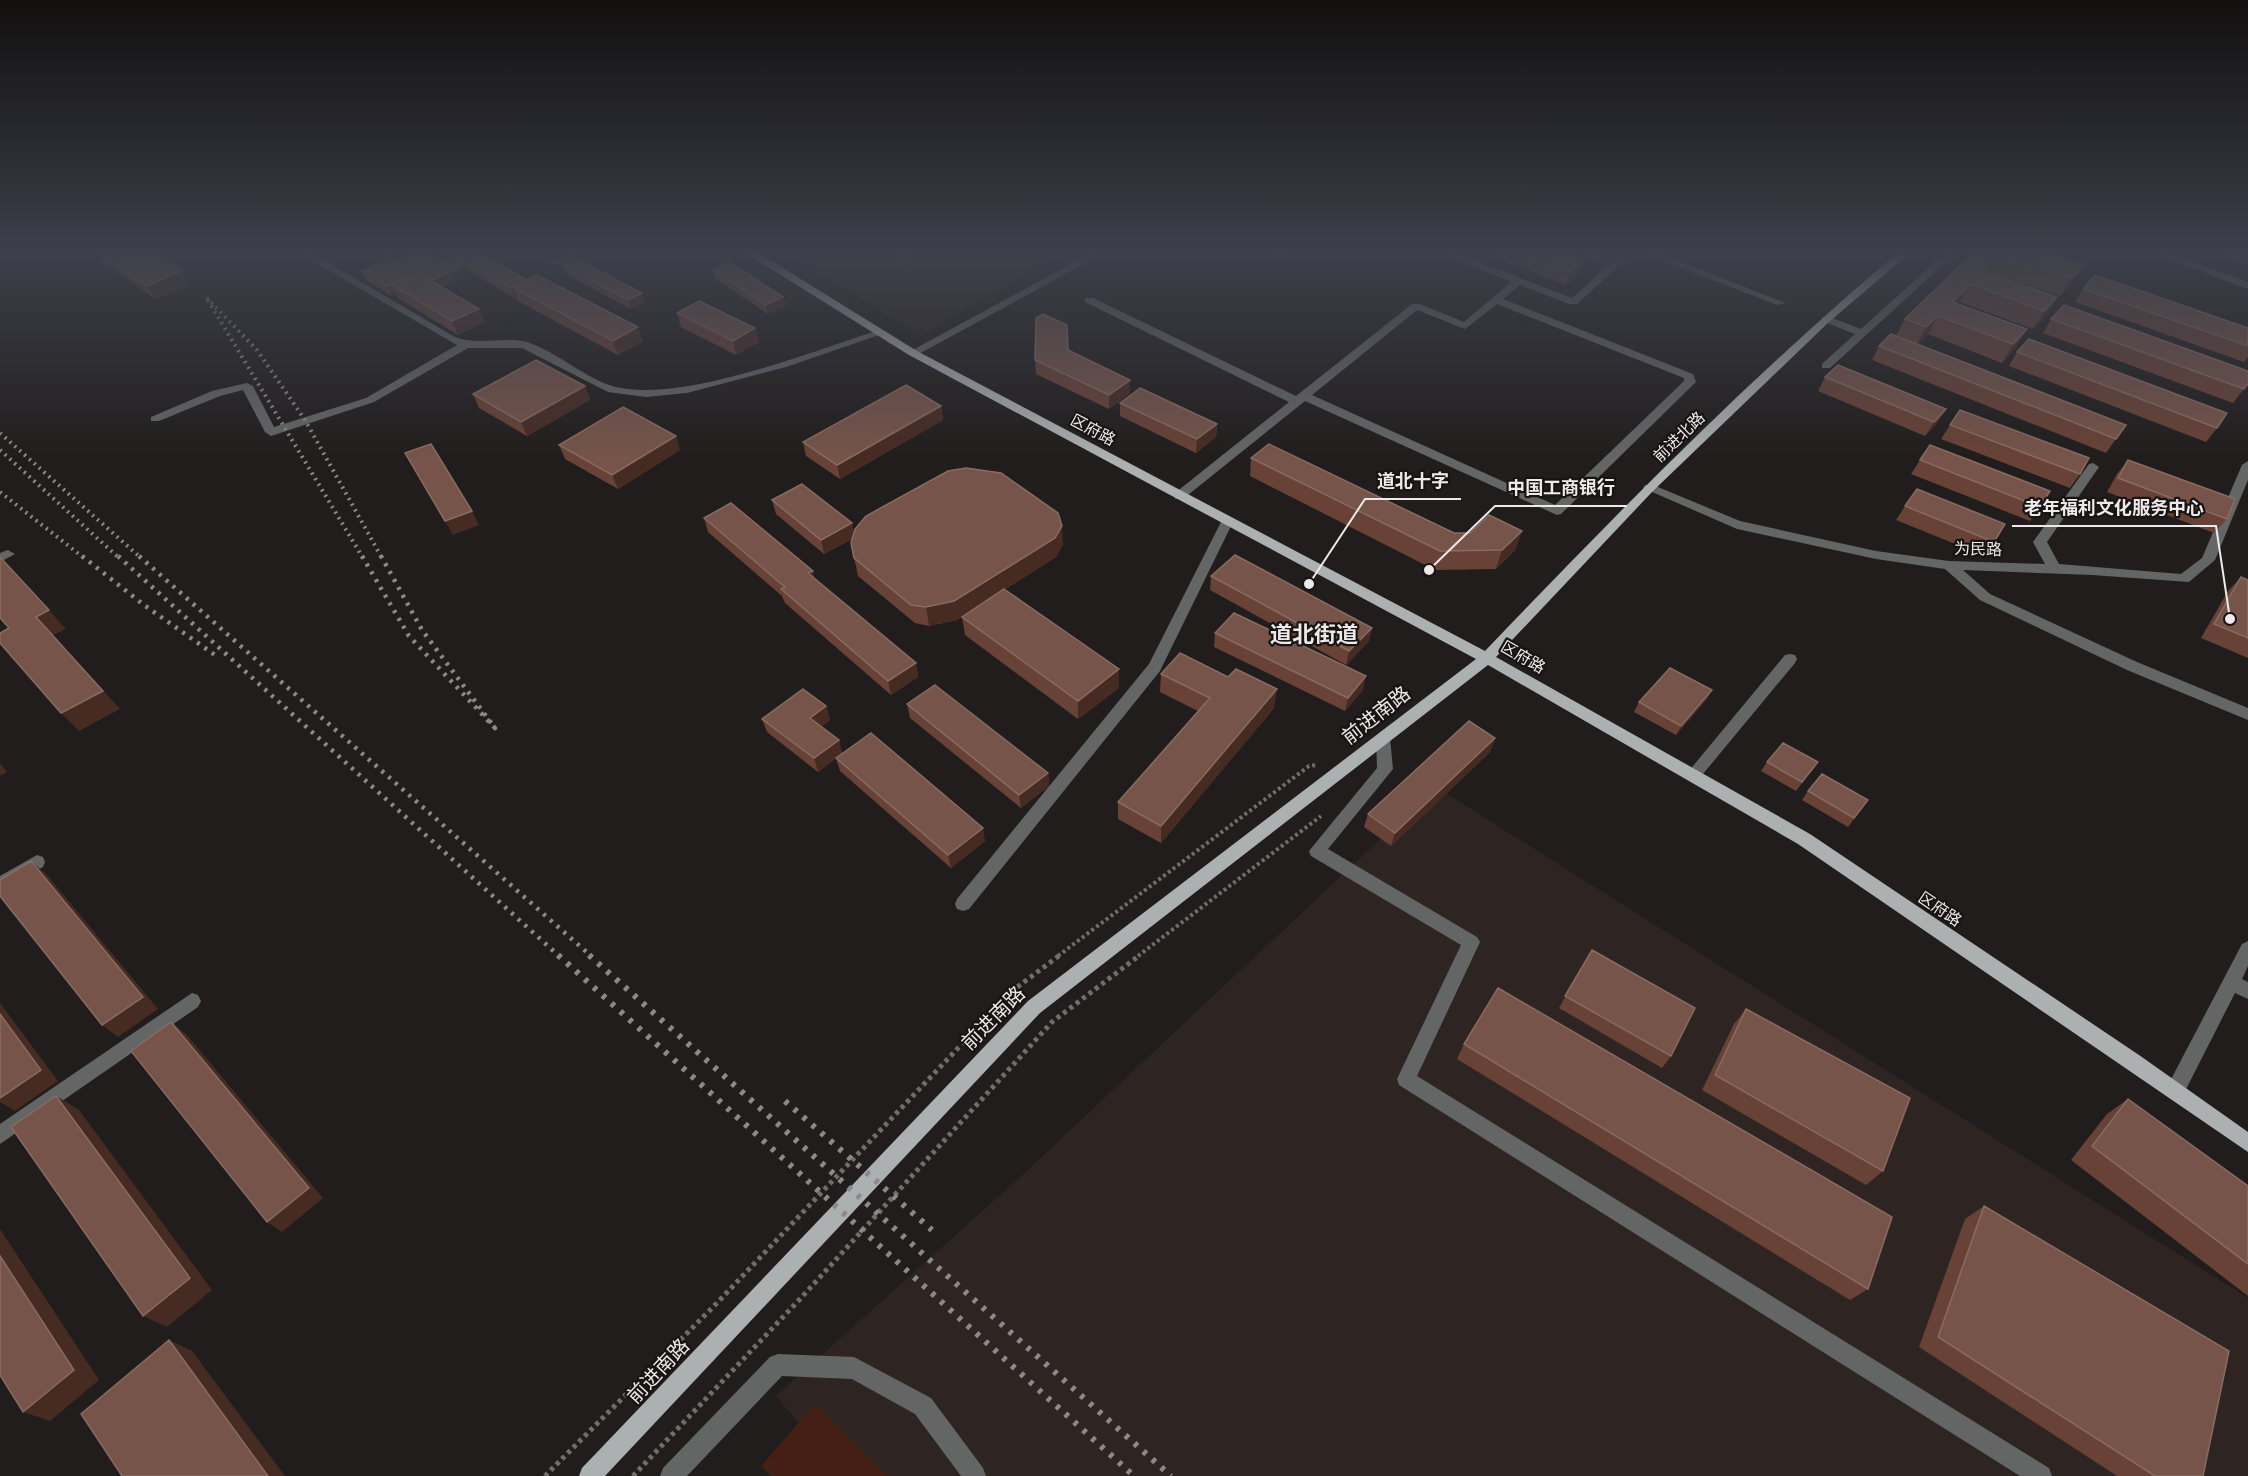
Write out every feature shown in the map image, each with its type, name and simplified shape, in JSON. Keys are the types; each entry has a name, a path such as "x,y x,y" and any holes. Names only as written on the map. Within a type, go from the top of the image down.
{"main road":[{"name":"区府路","path":"860,321 913,353 1227,522 1487,658 1804,839 2248,1143"},
{"name":"前进北路","path":"1487,658 1649,488 1824,321"},
{"name":"前进南路","path":"590,1476 1034,1007 1487,658"}],"street":[{"path":"420,321 466,345 524,345 612,390 646,394 698,387 782,365 880,333"},
{"path":"913,353 973,321"},
{"path":"1134,321 1300,399 1557,511 1690,382 1689,376 1549,321"},
{"path":"1179,496 1397,321"},
{"path":"1452,321 1465,326 1471,321"},
{"path":"1831,321 1863,333"},
{"path":"1826,366 1876,321"},
{"path":"155,419 216,393 247,386 270,432 370,400 466,345"},
{"name":"为民路","path":"1649,488 1737,525 1876,555 1949,565 2054,568 2184,579 2208,560 2244,487 2248,465"},
{"path":"2054,568 2040,542 2093,467"},
{"path":"963,904 1155,666 1227,522"},
{"path":"1949,565 1986,597 2132,666 2248,714"},
{"path":"1693,776 1790,659"},
{"path":"1383,738 1385,769 1317,851 1471,942 1406,1079 2041,1476"},
{"path":"0,885 38,862"},
{"path":"2175,1091 2248,949"},
{"path":"2231,982 2248,991"},
{"path":"0,1135 192,1001"},
{"path":"671,1476 777,1365 854,1368 923,1406 975,1476"}],"path":[{"path":"633,1476 800,1299 1052,1022 1331,808"}],"shaded area":[{"path":"898,321 946,321 921,335"},
{"path":"1436,787 2248,1298 2248,1476 843,1476 776,1396 1017,1180"},
{"path":"815,1404 887,1476 771,1476 761,1466"}],"building":[{"path":"575,321 626,321 638,327 613,341"},
{"path":"693,321 740,321 755,328 733,341"},
{"path":"1036,321 1058,321 1067,325 1068,350 1130,380 1109,395 1035,360"},
{"path":"1910,321 1933,321 1926,327"},
{"path":"1951,321 2004,321 2027,329 2013,344"},
{"path":"2056,321 2108,321 2248,371 2248,384 2244,389"},
{"path":"2175,321 2227,321 2248,328 2248,346"},
{"path":"1891,334 2126,425 2116,439 1879,346"},
{"path":"2029,339 2227,413 2217,428 2017,352"},
{"path":"536,360 585,386 521,422 473,394"},
{"path":"1838,365 1946,409 1934,422 1825,377"},
{"path":"906,385 941,406 837,465 803,442"},
{"path":"1140,388 1217,424 1197,439 1120,403"},
{"path":"623,407 676,436 612,475 559,445"},
{"path":"1960,410 2089,458 2080,474 1950,425"},
{"path":"431,444 472,511 445,521 405,453"},
{"path":"1269,444 1454,533 1470,533 1489,515 1522,531 1502,550 1440,551 1251,458"},
{"path":"1930,445 2050,491 2040,507 1920,460"},
{"path":"2128,460 2235,499 2227,519 2118,478"},
{"path":"966,468 1001,473 1058,513 1062,526 1055,538 954,601 926,607 911,605 854,558 851,543 855,529 866,516 948,471"},
{"path":"802,484 852,523 821,540 772,500"},
{"path":"1917,489 2005,524 1994,542 1905,506"},
{"path":"731,503 813,571 808,573 916,663 888,681 781,589 785,587 704,518"},
{"path":"1235,555 1372,628 1349,651 1211,576"},
{"path":"0,557 49,610 36,617 103,691 61,713 0,643 0,633 9,628 0,618"},
{"path":"2241,577 2248,580 2248,638 2214,624"},
{"path":"1004,589 1119,669 1078,701 962,617"},
{"path":"1234,613 1366,676 1348,698 1215,633"},
{"path":"1180,653 1228,677 1236,669 1277,689 1161,826 1118,802 1210,698 1161,674"},
{"path":"1670,668 1712,690 1681,726 1639,702"},
{"path":"935,685 1048,773 1019,795 907,704"},
{"path":"803,689 826,706 810,718 839,740 814,758 762,719"},
{"path":"1469,721 1495,738 1395,833 1368,814"},
{"path":"871,733 983,828 948,855 836,758"},
{"path":"1783,743 1818,762 1802,782 1767,762"},
{"path":"1822,774 1868,800 1854,818 1808,791"},
{"path":"31,861 143,997 102,1025 0,896 0,880"},
{"path":"1592,950 1695,1008 1671,1056 1565,996"},
{"path":"1498,988 1892,1217 1868,1289 1464,1044"},
{"path":"1746,1009 1910,1098 1883,1171 1715,1075"},
{"path":"0,1014 41,1070 0,1098"},
{"path":"171,1022 309,1188 267,1222 131,1051"},
{"path":"56,1096 190,1278 143,1316 11,1127"},
{"path":"2128,1099 2248,1186 2248,1264 2092,1146"},
{"path":"1984,1206 2229,1351 2203,1476 2155,1476 1938,1337"},
{"path":"0,1256 74,1370 23,1412 0,1375"},
{"path":"169,1340 268,1476 122,1476 81,1414"}],"railway":[{"path":"220,321 363,558"},
{"path":"229,321 257,350 305,420 382,558"},
{"path":"0,433 141,558"},
{"path":"0,450 119,558"},
{"path":"0,492 84,558"},
{"path":"82,556 144,605 215,655"},
{"path":"118,556 559,956"},
{"path":"139,556 591,956"},
{"path":"362,556 409,636 495,728 422,630 381,556"},
{"path":"558,955 1134,1476"},
{"path":"589,955 1171,1476"},
{"path":"785,1101 932,1230"}],"place":[{"name":"中国工商银行","path":"1429,570"},
{"name":"道北十字","path":"1309,584"},
{"name":"老年福利文化服务中心","path":"2230,619"}],"district":[{"name":"道北街道","path":"1314,634"}]}
